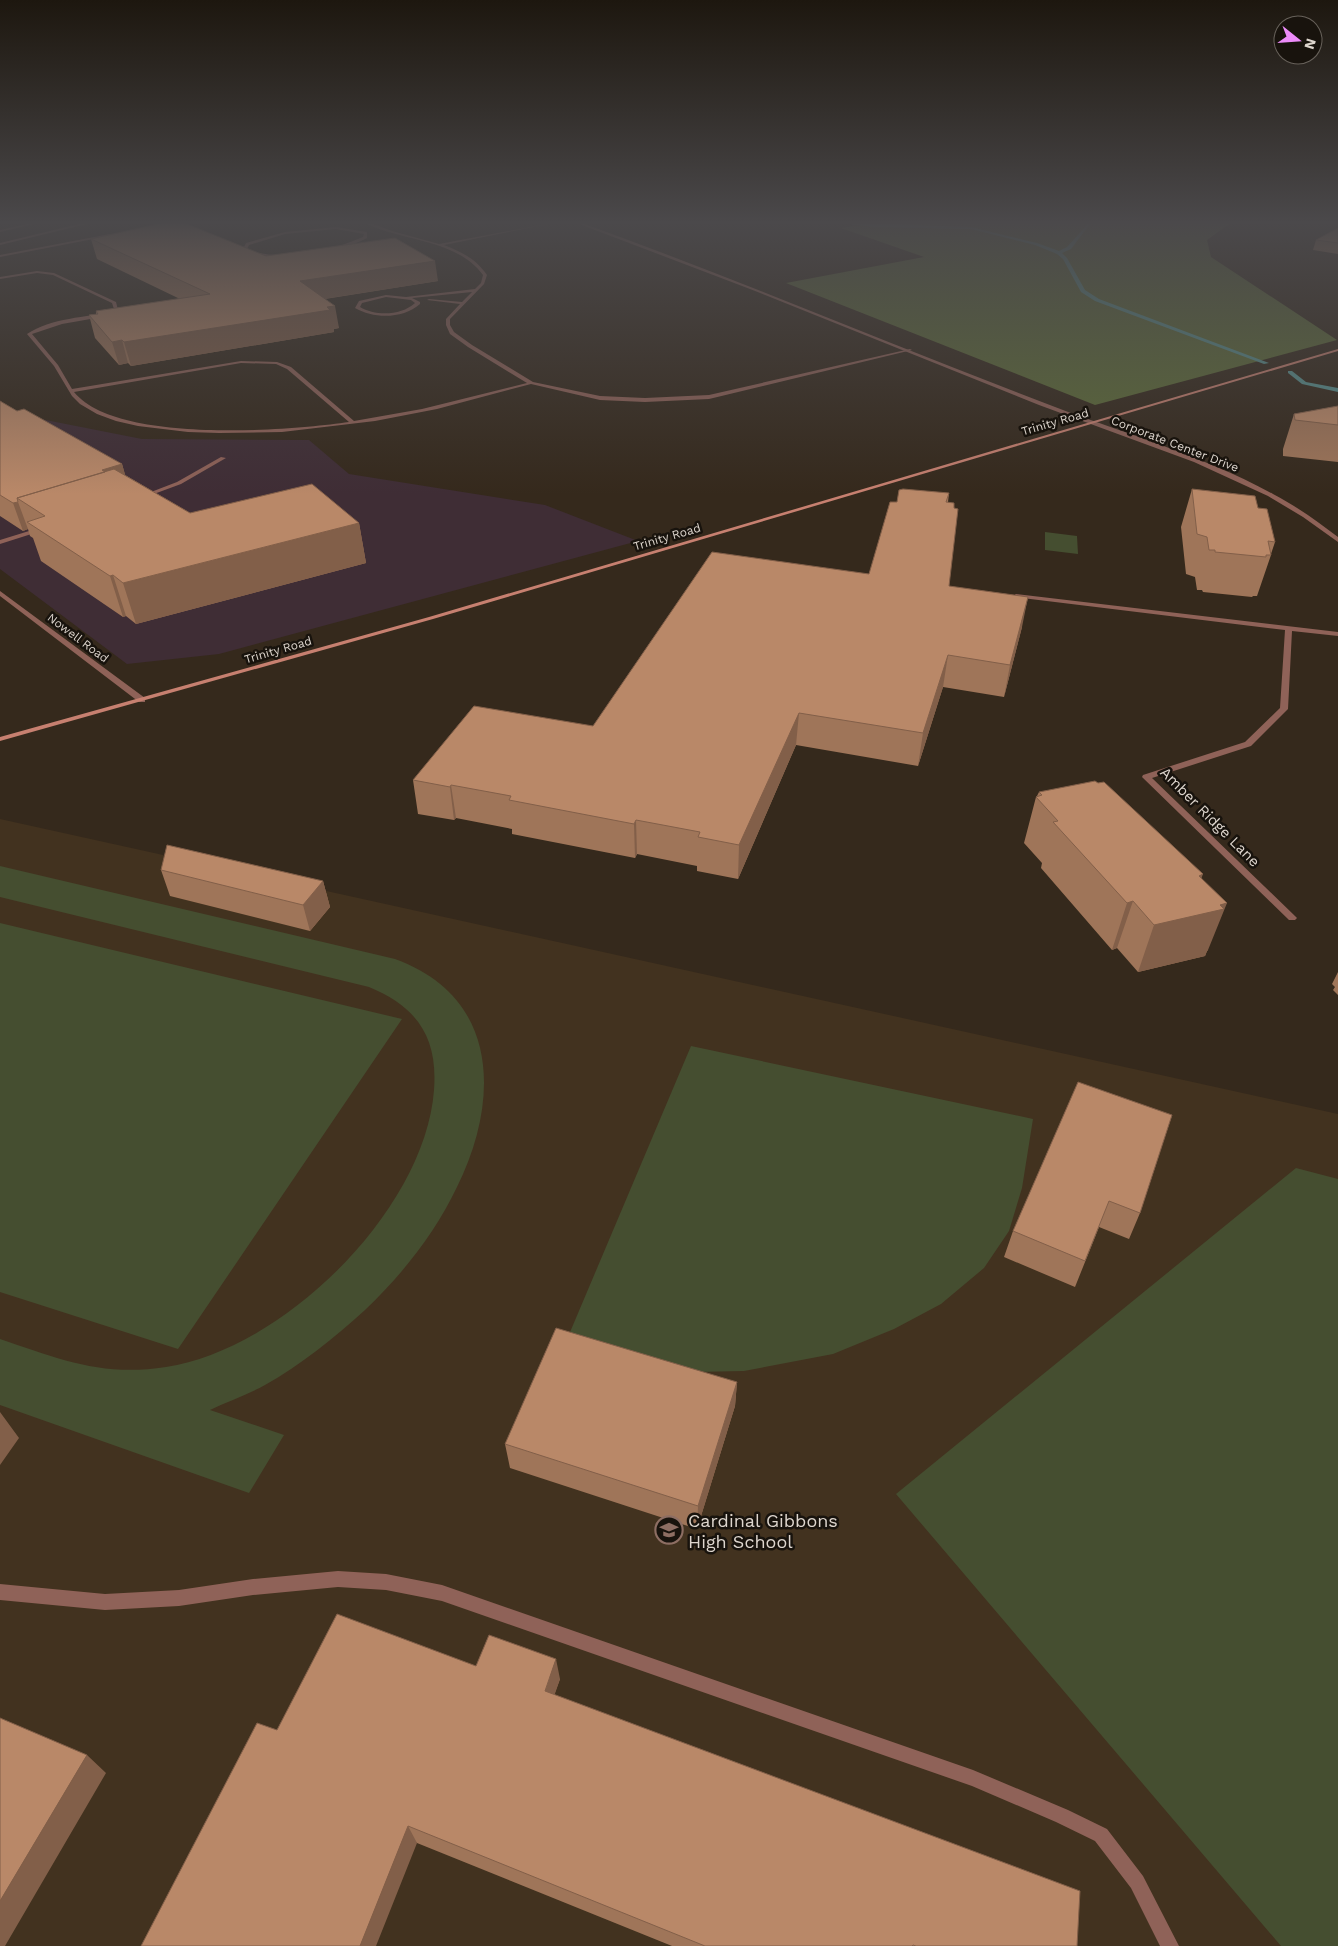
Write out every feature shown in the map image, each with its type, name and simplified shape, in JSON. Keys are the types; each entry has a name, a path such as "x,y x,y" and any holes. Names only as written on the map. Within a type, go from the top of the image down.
{"main road":[{"name":"Trinity Road","path":"0,739 425,620 1338,350"}],"street":[{"path":"117,313 62,323 29,334 56,366 71,392 82,403 105,416 140,424 178,430 254,433 406,414 531,382"},
{"path":"373,313 391,313"},
{"path":"453,313 448,318 448,325 452,333 470,346 531,382 600,398 645,400 709,397 910,350"},
{"name":"Corporate Center Drive","path":"815,313 1091,424 1227,475 1284,502 1316,522 1338,540"},
{"path":"71,392 241,362 277,363 289,368 352,422"},
{"path":"137,499 179,483 223,458"},
{"path":"0,542 46,528"},
{"name":"Nowell Road","path":"0,593 142,700"},
{"path":"1003,594 1338,634"},
{"name":"Amber Ridge Lane","path":"1289,627 1284,709 1248,744 1146,777 1292,918"},
{"path":"0,1592 105,1602 179,1598 253,1587 338,1579 386,1582 442,1593 973,1778 1062,1816 1101,1835 1138,1882 1170,1946"}],"shaded area":[{"path":"0,411 142,439 309,440 349,474 545,505 638,541 219,654 127,664 0,569"},
{"name":"Cardinal Gibbons High School","path":"0,819 1338,1114 1338,1946 0,1946"}],"green space":[{"path":"862,313 1296,313 1337,340 1095,405"},
{"path":"1045,532 1077,536 1078,554 1045,550"},
{"path":"0,866 395,959 430,976 455,998 472,1025 482,1055 484,1087 480,1120 471,1154 457,1187 439,1221 417,1253 379,1297 329,1341 291,1369 265,1385 210,1410 284,1435 249,1493 0,1405 0,1339 62,1359 101,1368 121,1370 166,1367 211,1355 256,1333 300,1303 341,1267 376,1226 405,1181 425,1136 434,1090 432,1054 428,1039 412,1014 386,995 369,987 0,897"},
{"path":"0,923 402,1019 178,1349 0,1292"},
{"path":"691,1046 1033,1119 1022,1188 1009,1231 984,1268 941,1304 894,1329 833,1354 744,1371 693,1372 565,1344"},
{"path":"1296,1168 1338,1179 1338,1946 1281,1946 896,1494"}],"building":[{"path":"312,313 124,342 122,340 112,342 89,315"},
{"path":"0,401 17,411 24,409 122,464 102,470 105,472 17,498 18,502 13,503 0,495"},
{"path":"1338,406 1338,425 1295,420 1294,414"},
{"path":"114,469 190,513 312,484 359,523 123,583 27,522 45,516 17,498"},
{"path":"1192,489 1255,496 1258,508 1267,509 1275,542 1268,541 1271,555 1266,555 1266,557 1209,550 1207,537 1197,534"},
{"path":"899,490 949,493 946,502 954,503 954,508 958,509 949,586 1028,597 1010,665 948,655 923,733 799,713 739,845 698,837 700,832 636,820 634,824 509,800 511,796 413,780 474,706 593,726 712,552 869,574 890,502 897,502"},
{"path":"1095,781 1098,783 1104,782 1203,874 1199,876 1227,903 1220,905 1224,909 1154,925 1133,901 1127,903 1053,822 1058,821 1036,797 1042,795 1039,792"},
{"path":"167,845 323,881 303,905 161,870"},
{"path":"1078,1082 1172,1115 1140,1213 1109,1201 1085,1261 1013,1231"},
{"path":"556,1328 737,1382 698,1506 505,1444"},
{"path":"337,1614 476,1666 489,1635 556,1659 545,1691 1080,1891 1077,1946 705,1946 408,1826 360,1946 141,1946 257,1723 277,1730"},
{"path":"0,1718 87,1755 0,1901"}],"waterway":[{"path":"1131,313 1266,363"},
{"path":"1290,372 1304,383 1338,390"}],"place":[{"name":"Cardinal Gibbons High School","path":"669,1530"}]}
